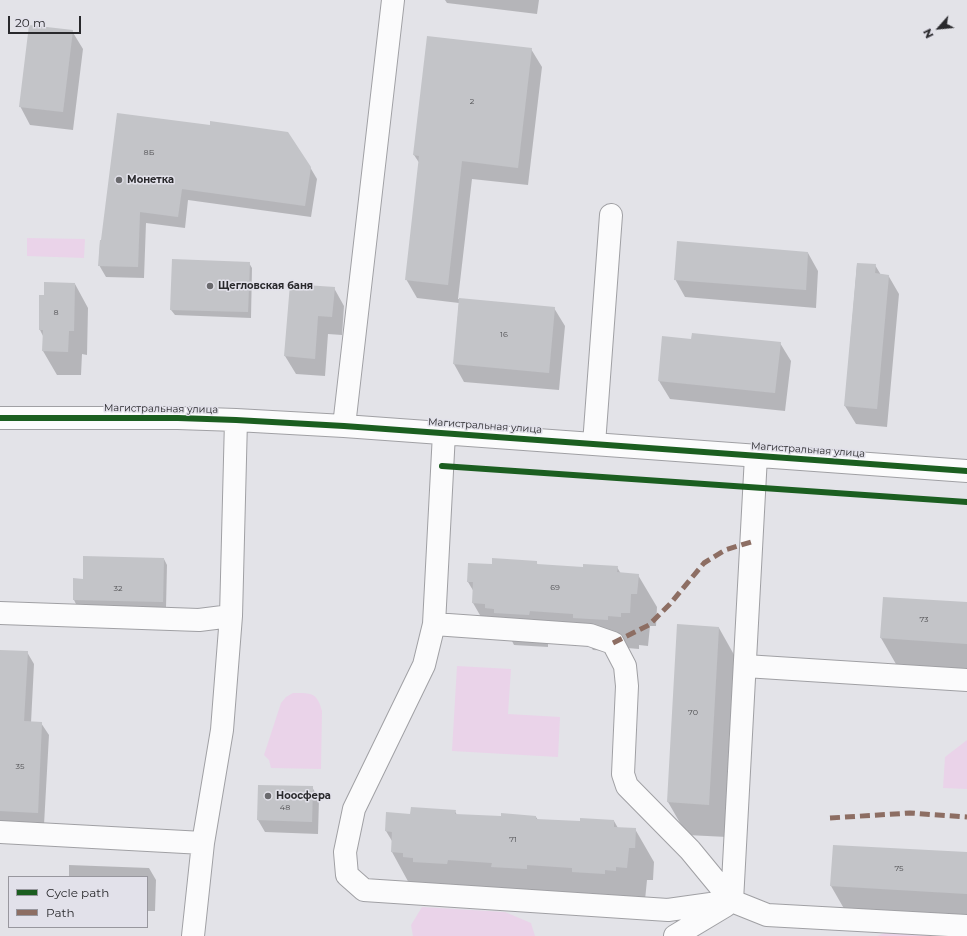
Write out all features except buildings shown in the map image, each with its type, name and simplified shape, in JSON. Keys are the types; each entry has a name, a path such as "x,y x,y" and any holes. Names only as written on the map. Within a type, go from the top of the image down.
{"street":[{"path":"344,426 393,0"},
{"path":"594,444 611,215"},
{"name":"Магистральная улица","path":"0,418 178,418 236,420 344,426 967,471"},
{"path":"193,936 203,843 222,730 231,616 236,420"},
{"path":"444,434 434,624 424,665 354,809 345,852 347,875 364,890 668,910 732,901"},
{"path":"732,901 756,456"},
{"path":"0,613 199,620 231,616"},
{"path":"434,624 590,635 613,643 625,666 627,686 623,774 627,786 690,850 732,901 767,915 967,926"},
{"path":"745,666 967,680"},
{"path":"0,832 203,843"},
{"path":"675,936 732,901"}],"shaded area":[{"path":"27,238 85,239 84,258 27,256"},
{"path":"457,666 511,669 508,714 560,717 558,757 452,751"},
{"path":"293,693 312,695 318,700 320,705 322,711 321,769 271,768 269,760 264,755 281,703 286,697"},
{"path":"967,740 967,789 943,788 945,757"},
{"path":"422,907 505,912 531,923 535,936 413,936 411,925"},
{"path":"894,929 946,934 947,936 877,936"}],"marked path":[{"path":"613,643 649,625 670,604 704,563 725,550 751,542"},
{"path":"830,818 910,813 967,817"}],"cycle path":[{"path":"0,418 178,418 236,420 344,426 967,471"},
{"path":"442,466 967,502"}],"place":[{"name":"Монетка","path":"119,180"},
{"name":"Щегловская баня","path":"210,286"},
{"name":"Ноосфера","path":"268,796"}]}
